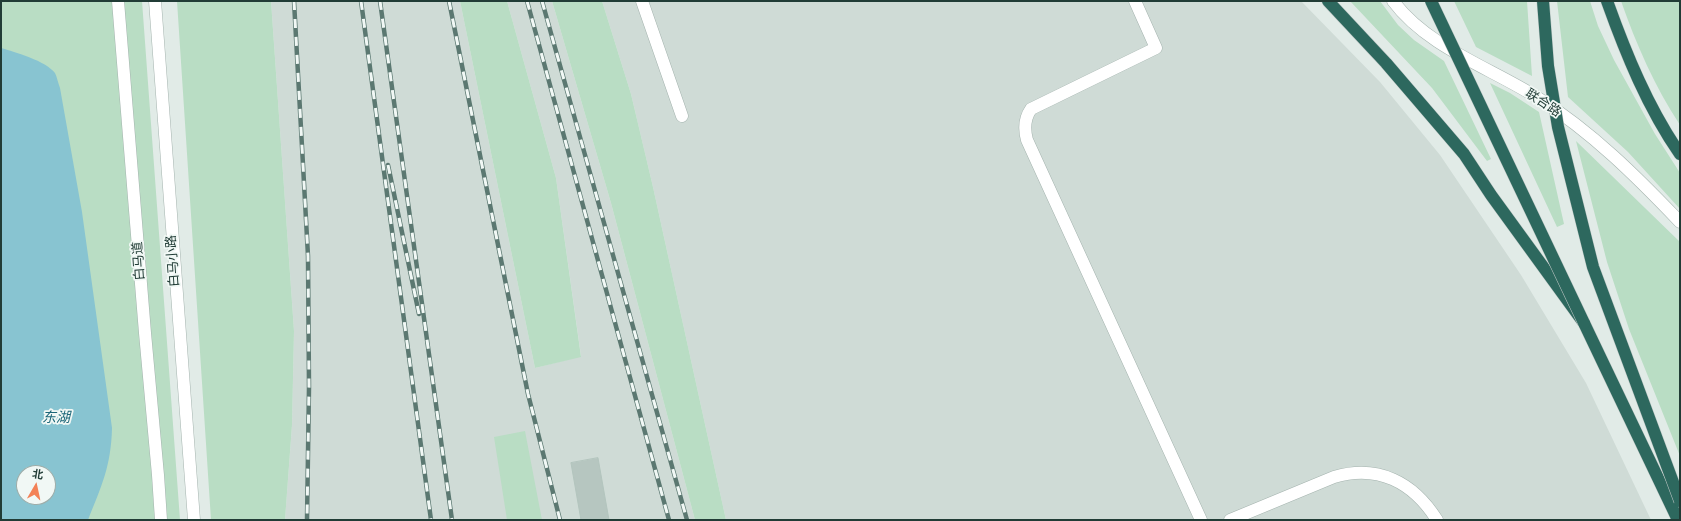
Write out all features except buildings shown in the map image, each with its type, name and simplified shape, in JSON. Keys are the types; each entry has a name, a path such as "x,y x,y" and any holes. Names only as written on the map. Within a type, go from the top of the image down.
{"highway":[{"path":"1328,1 1386,63 1464,154 1491,195 1584,323"},
{"path":"1431,1 1678,520"},
{"path":"1543,1 1548,66 1558,127 1593,266 1680,501"},
{"path":"1607,1 1621,40 1642,87 1680,154"}],"street":[{"name":"白马道","path":"118,1 161,520"},
{"name":"白马小路","path":"155,1 194,520"},
{"path":"642,1 682,116"},
{"path":"1135,1 1156,48 1031,110 1028,114 1024,131 1201,520"},
{"name":"联合路","path":"1392,1 1415,25 1433,38 1538,98 1594,138 1647,188 1680,222"},
{"path":"1230,520 1334,477 1346,473 1362,472 1390,478 1403,484 1419,496 1436,520"}],"shaded area":[{"path":"271,1 460,1 535,368 581,356 556,178 507,1 552,1 611,203 695,520 285,520 292,425 294,331"},
{"path":"602,1 1301,1 1380,82 1440,155 1521,275 1586,383 1651,520 726,520 653,187 631,94"}],"green space":[{"path":"1,1 142,1 180,520 1,520"},
{"path":"177,1 271,1 294,331 292,425 285,520 211,520"},
{"path":"460,1 507,1 556,178 581,357 535,368"},
{"path":"552,1 602,1 631,94 653,187 726,520 695,520 611,203"},
{"path":"1350,1 1380,1 1398,25 1414,40 1444,61 1491,159 1487,161 1432,88"},
{"path":"1454,1 1527,1 1532,76 1476,47"},
{"path":"1557,1 1590,1 1598,26 1614,60 1655,134 1680,173 1680,209 1628,152 1568,97"},
{"path":"1621,1 1680,1 1680,125 1662,96 1647,65"},
{"path":"1490,83 1510,93 1539,112 1564,224 1557,227"},
{"path":"1576,141 1680,242 1680,456 1629,329 1607,262"},
{"path":"525,431 542,520 507,520 494,437"}],"water":[{"name":"东湖","path":"1,48 38,61 51,69 55,73 60,88 82,212 112,428 108,465 88,520 1,520"}],"railway":[{"path":"294,1 308,256 309,387 307,520"},
{"path":"361,1 431,520"},
{"path":"380,1 452,520"},
{"path":"449,1 528,394 560,520"},
{"path":"527,1 669,520"},
{"path":"542,1 687,520"},
{"path":"388,165 419,314"}]}
